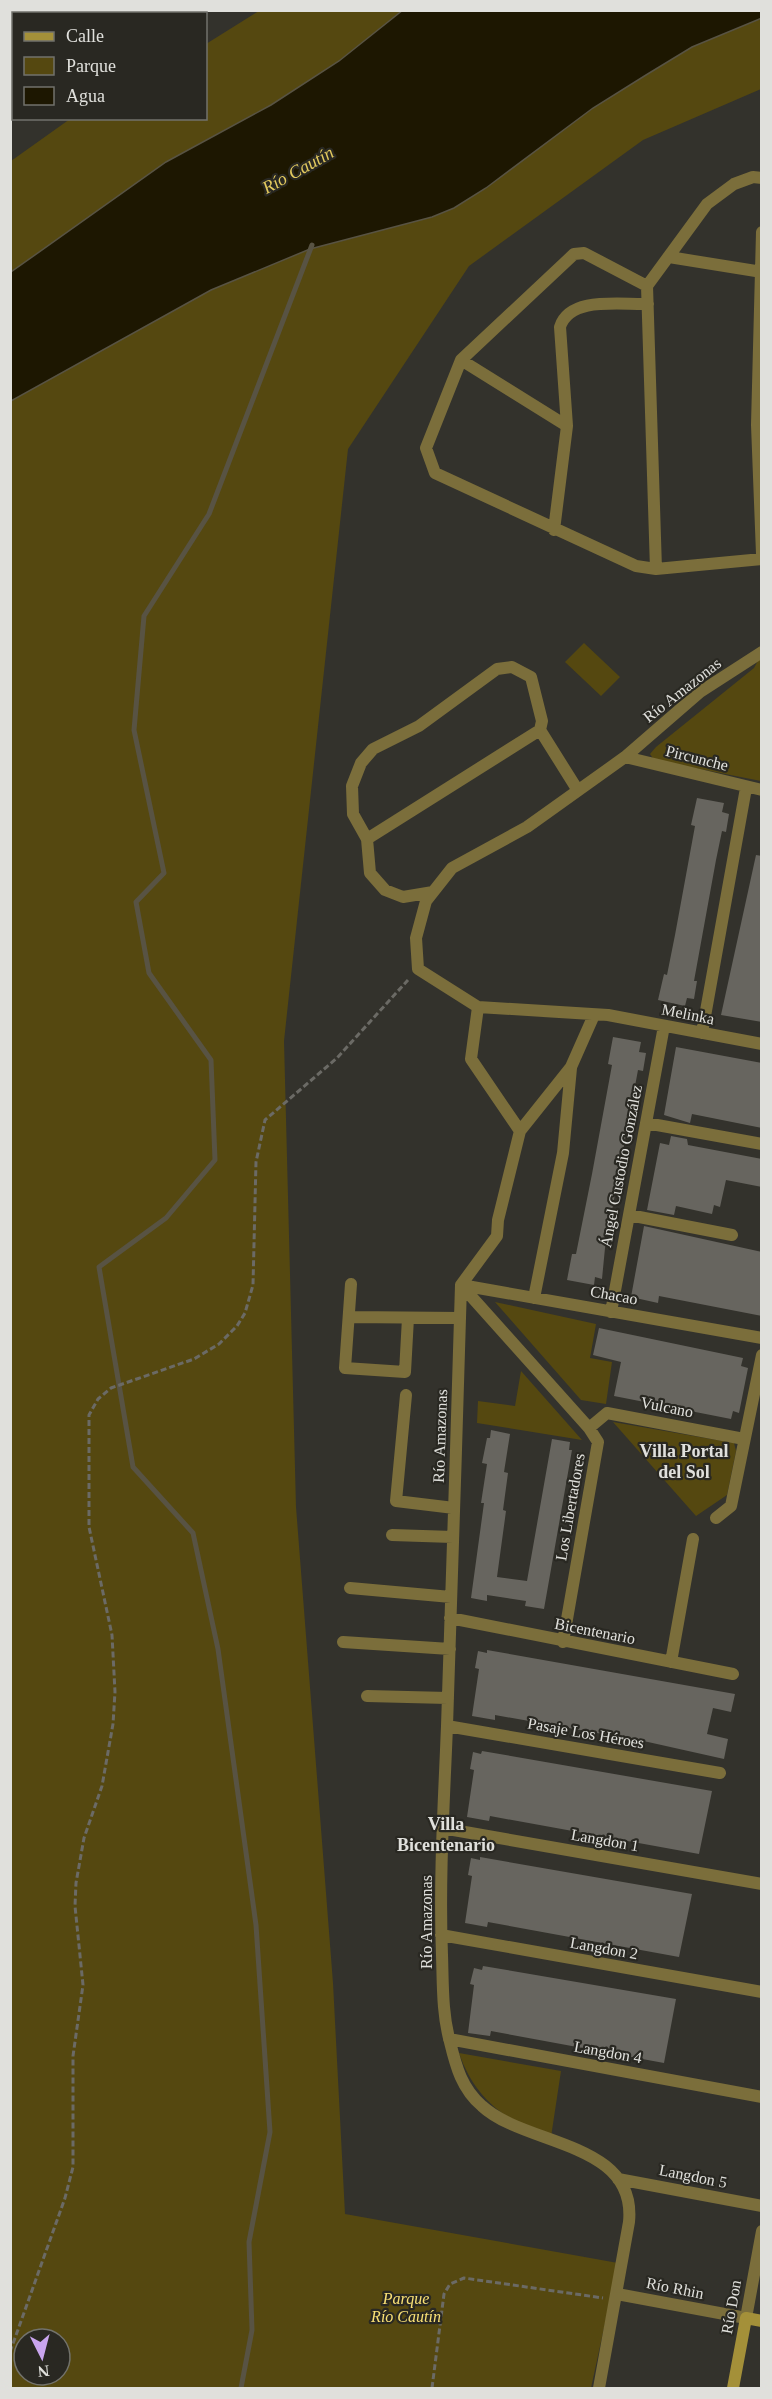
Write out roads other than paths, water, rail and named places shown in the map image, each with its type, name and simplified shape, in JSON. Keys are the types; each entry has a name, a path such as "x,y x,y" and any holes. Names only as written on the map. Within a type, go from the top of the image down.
{"street":[{"path":"656,569 647,286 707,204 734,184 753,177 762,178"},
{"path":"762,232 759,369 762,554"},
{"path":"647,286 584,253 574,254 461,360 426,448 435,473 636,566 656,569 762,559"},
{"path":"669,257 761,272"},
{"path":"554,530 567,426 560,327 564,316 574,309 589,306 648,304"},
{"path":"461,360 567,426"},
{"name":"Río Amazonas","path":"478,1007 418,969 416,938 426,901 452,868 527,826 625,757 700,692 762,652"},
{"path":"433,892 403,897 385,890 370,873 367,839 353,814 352,786 361,763 373,749 419,726 497,669 512,667 531,677 542,721 540,730 577,789"},
{"path":"367,839 540,730"},
{"name":"Pircunche","path":"625,757 746,788 762,790"},
{"path":"702,1033 746,788"},
{"path":"478,1007 471,1059 520,1131"},
{"name":"Melinka","path":"478,1007 608,1015 762,1044"},
{"path":"461,1285 497,1236 520,1131 571,1067 594,1015"},
{"name":"Ángel Custodio González","path":"611,1312 664,1026"},
{"path":"534,1298 563,1153 571,1067"},
{"path":"646,1123 762,1144"},
{"path":"629,1215 732,1234"},
{"path":"351,1284 345,1368 405,1372 408,1318"},
{"name":"Río Amazonas","path":"461,1285 442,1828 441,1935 444,2014 459,2076 481,2106 506,2124 577,2148 600,2160 618,2179 630,2212 613,2296 599,2388"},
{"name":"Chacao","path":"461,1285 762,1338"},
{"name":"Los Libertadores","path":"461,1285 589,1428 598,1442 563,1642"},
{"path":"349,1317 460,1318"},
{"path":"716,1518 731,1506 762,1354"},
{"path":"406,1395 396,1501 454,1508"},
{"name":"Vulcano","path":"589,1428 607,1413 744,1439"},
{"path":"392,1535 453,1537"},
{"path":"671,1662 693,1539"},
{"path":"350,1588 451,1597"},
{"name":"Bicentenario","path":"450,1618 733,1674"},
{"path":"343,1642 450,1648"},
{"path":"367,1696 448,1698"},
{"name":"Pasaje Los Héroes","path":"447,1726 720,1773"},
{"name":"Langdon 1","path":"442,1828 762,1884"},
{"name":"Langdon 2","path":"441,1935 762,1992"},
{"name":"Langdon 4","path":"449,2039 762,2097"},
{"name":"Langdon 5","path":"618,2179 762,2206"},
{"name":"Río Don","path":"733,2388 762,2231"},
{"name":"Río Rhin","path":"613,2296 762,2321"}],"water":[{"name":"Río Cautín","path":"403,10 761,10 762,18 692,47 646,75 593,108 486,188 454,208 432,217 310,249 211,290 11,401 11,272 166,162 271,105 339,61"}],"waterway":[{"path":"241,2388 252,2330 249,2242 270,2132 256,1925 218,1649 193,1533 133,1467 99,1267 166,1218 215,1160 211,1060 149,973 136,902 164,873 134,730 144,616 209,514 312,245"}],"district":[{"name":"Villa Portal del Sol","path":"684,1461"},
{"name":"Villa Bicentenario","path":"446,1834"}],"park label":[{"name":"Parque Río Cautín","path":"406,2307"}]}
